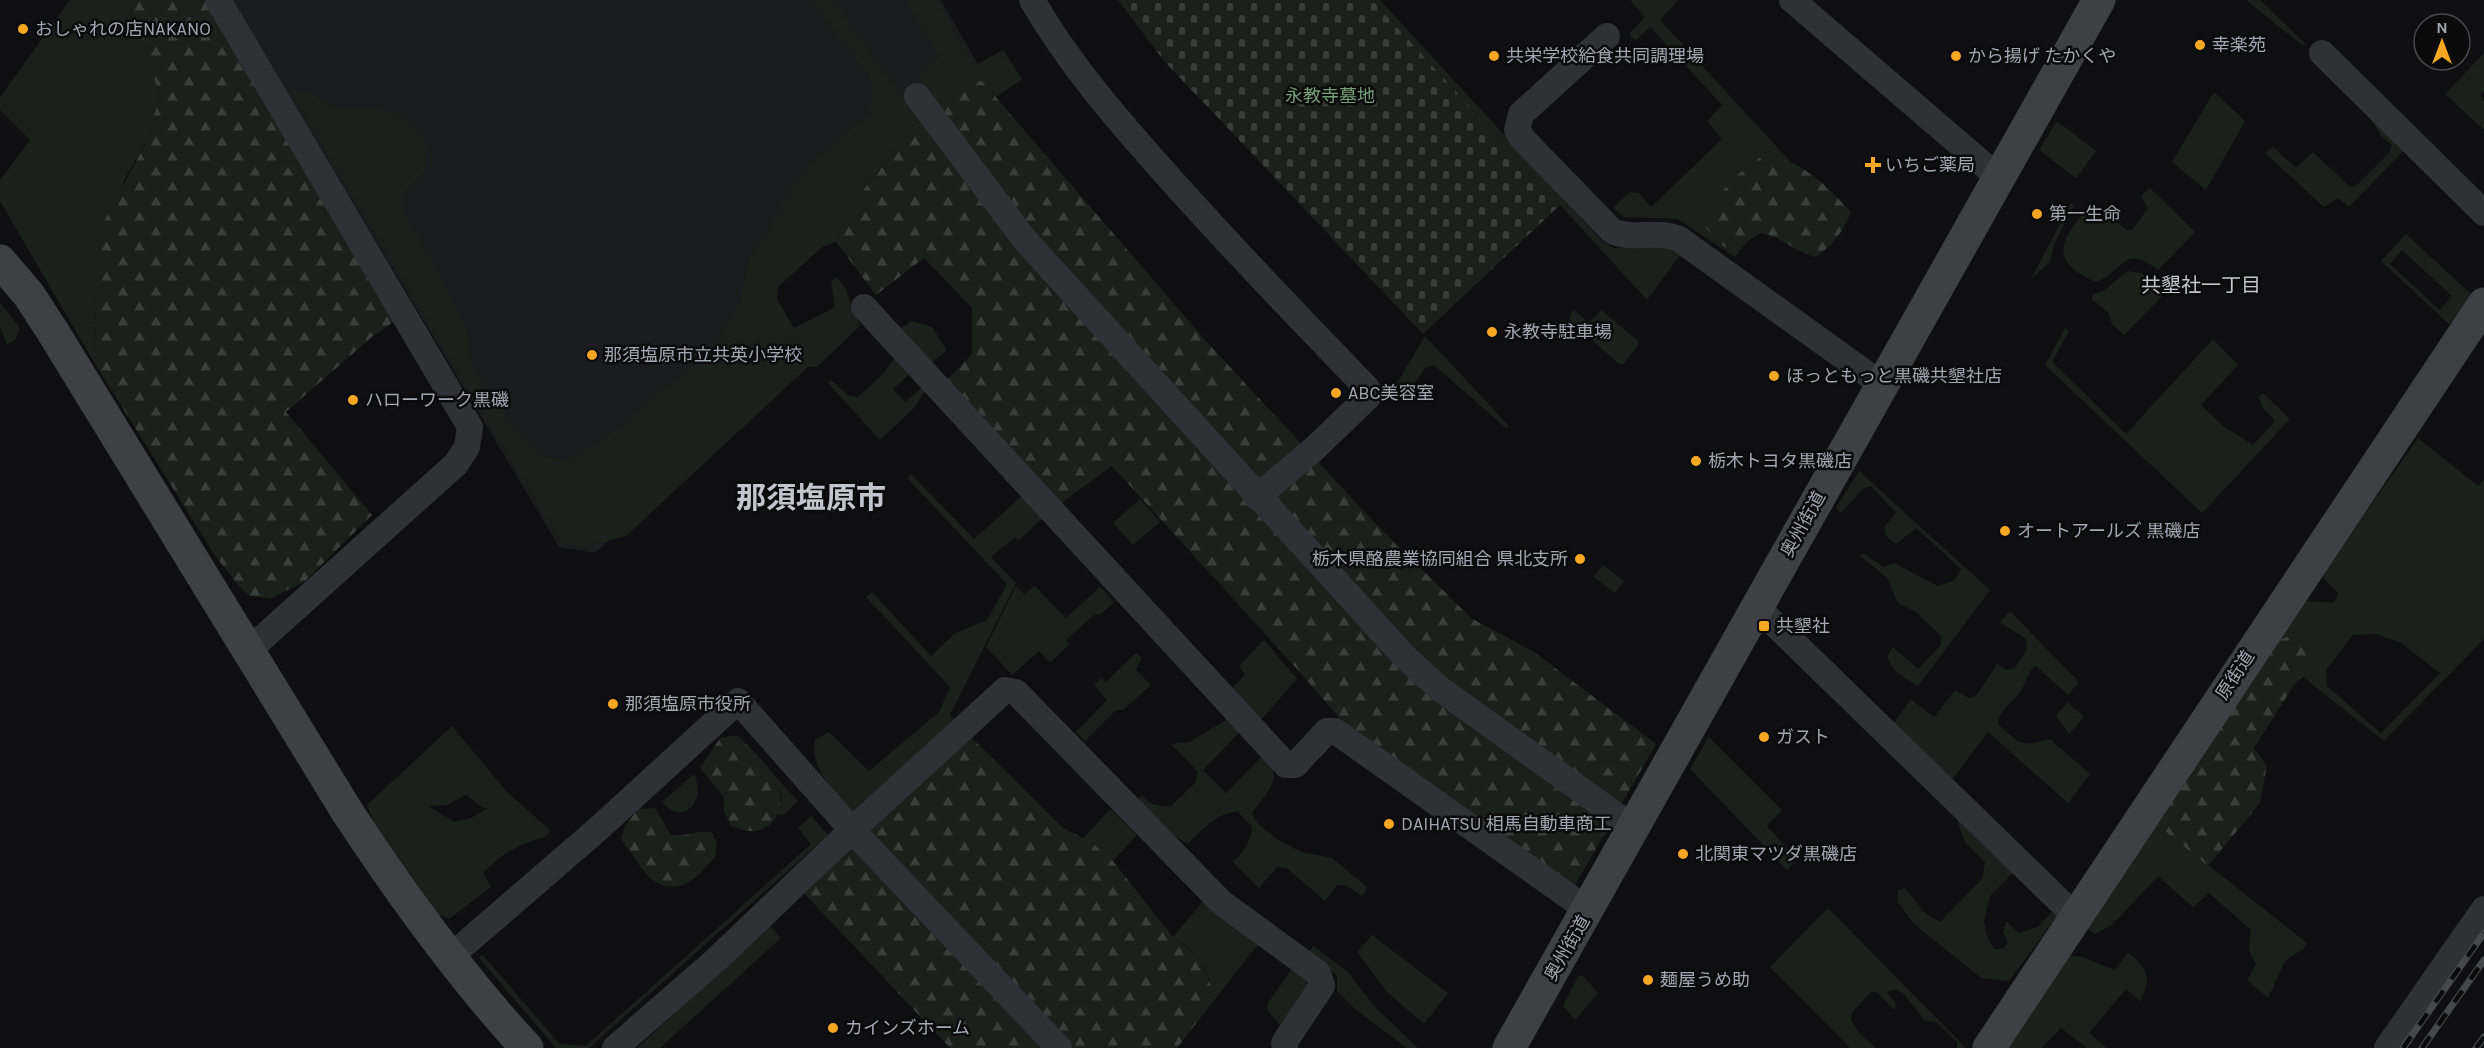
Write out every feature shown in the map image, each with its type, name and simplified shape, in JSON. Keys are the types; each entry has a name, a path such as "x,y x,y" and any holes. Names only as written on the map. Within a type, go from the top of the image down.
{"street":[{"path":"218,0 470,428 468,447 456,464 248,651"},
{"path":"1032,0 1066,56 1099,99 1220,234 1366,388 1368,397 1315,448 1257,497"},
{"path":"1792,0 1998,177"},
{"name":"奥州街道","path":"1509,1048 2099,0"},
{"path":"1607,36 1521,114 1516,130 1522,138 1605,227 1620,235 1659,234 1679,238 1881,384"},
{"path":"2322,53 2484,213"},
{"path":"917,96 1025,240 1404,656 1440,689 1634,828"},
{"path":"0,261 29,295 54,332 248,651 399,891 491,1010 527,1048"},
{"name":"原街道","path":"1989,1048 2248,655 2484,304"},
{"path":"864,307 1286,765 1294,765 1327,731 1335,731 1588,910"},
{"path":"1757,607 2076,917"},
{"path":"615,1048 717,959 852,830 1005,690 1016,692 1222,903 1318,973 1322,986 1284,1042 1285,1048"},
{"path":"451,956 598,829 738,701 852,830 1059,1048"},
{"path":"2386,1048 2484,909"}],"shaded area":[{"name":"那須塩原市立共英小学校","path":"232,0 941,0 983,73 764,264 715,445 595,553 559,547"}],"green space":[{"path":"70,0 126,0 145,45 159,96 149,137 124,180 95,283 94,362 0,201 0,180 30,140 0,110 0,97"},
{"path":"126,0 204,0 395,321 373,336 286,412 372,515 304,582 271,598 250,596 238,585 214,554 94,362 95,283 99,231 149,137 159,96 145,45"},
{"path":"810,0 833,0 911,107 923,83 918,70 940,57 905,0 937,0 974,66 1003,50 1022,79 996,97 982,81 951,86 918,121 856,199 836,242 822,247 778,287 777,299 794,328 835,307 831,282 837,277 845,288 860,326 817,367 808,367 626,536 583,547 560,543 291,92 311,93 335,107 387,110 411,121 426,142 425,172 401,195 403,211 437,268 467,331 471,367 514,426 540,455 568,461 622,426 649,398 682,376 713,347 741,299 749,258 773,223 791,187 815,158 869,114 873,92 869,76"},
{"name":"永教寺墓地","path":"1118,0 1372,0 1560,205 1423,334 1165,62"},
{"path":"1372,0 1380,0 1602,241 1614,248 1663,246 1681,254 1647,300"},
{"path":"1630,0 1678,0 1660,20 1801,173 1735,257 1678,219 1624,217 1613,208 1630,192 1639,193 1651,207 1722,139 1707,121 1722,105 1650,27 1636,40 1631,37 1630,33 1645,17"},
{"path":"2246,0 2260,0 2306,44 2303,46"},
{"path":"2484,53 2484,91 2480,95 2484,102 2484,130 2445,94 2466,72 2472,72 2472,66"},
{"path":"982,81 1205,340 1374,522 1471,618 1534,652 1656,744 1570,894 1355,736 1112,466 1056,507 945,382 972,354 972,308 924,258 876,295 836,242 856,199 919,121 951,86"},
{"path":"2214,92 2245,121 2206,190 2172,162"},
{"path":"2369,115 2405,149 2349,207 2338,198 2324,207 2265,153 2273,147 2296,168 2313,152 2350,187 2356,186 2390,152 2392,145 2381,136"},
{"path":"2057,121 2096,151 2076,178 2039,150"},
{"path":"1762,156 1776,157 1800,167 1822,183 1851,212 1837,238 1816,257 1801,252 1775,237 1760,233 1734,250 1723,246 1705,227 1714,205 1726,187"},
{"path":"2150,188 2195,232 2158,270 2147,262 2131,259 2096,282 2079,273 2069,264 2064,255 2064,246 2074,225 2091,202 2128,231 2133,229 2148,208 2141,196"},
{"path":"2071,203 2074,206 2055,242 2050,262 2031,279"},
{"path":"2406,234 2471,294 2450,325 2381,261","holes":["2402,250 2452,296 2440,310 2390,264"]},
{"path":"2128,271 2141,273 2165,293 2124,335 2112,324 2108,312 2092,300 2092,295 2103,291"},
{"path":"0,302 20,328 16,339 7,345 0,327"},
{"path":"1574,310 1589,323 1601,310 1638,341 1637,347 1623,364 1619,364 1570,320 1570,315"},
{"path":"911,321 932,327 947,350 931,363 900,329"},
{"path":"2065,328 2069,331 2052,362 2126,434 2213,339 2238,365 2201,405 2223,426 2253,445 2275,421 2262,407 2259,397 2263,393 2290,419 2202,513 2045,365"},
{"path":"1425,336 1509,426 1506,428 1434,365 1425,368 1403,400 1391,393"},
{"path":"896,356 926,390 914,408 880,440 828,383 831,380 849,396 858,397 884,373","holes":["910,374 922,388 905,402 893,389"]},
{"path":"2418,438 2478,486 2484,479 2484,639 2384,741 2270,651 2305,601 2334,603 2338,593 2321,576","holes":["2376,634 2401,643 2440,673 2381,733 2327,686 2326,670 2353,635"]},
{"path":"1859,471 1990,590 1918,686 1895,670 1887,656 1893,647 1918,669 1941,645 1941,636 1916,612 1898,603 1887,578 1859,555 1864,554 1884,567 1894,563 1938,586 1955,580 1961,569 1916,528 1896,544 1886,536 1884,527 1896,513 1871,486 1864,488 1841,513 1836,508"},
{"path":"911,474 974,539 1023,495 1043,518 1018,541 1015,537 991,557 1016,583 950,715 977,743 962,742 855,815 826,781 816,761 815,740 829,732 869,771 939,712 950,687 866,597 872,592 931,656 954,634 987,620 1007,584 907,478"},
{"path":"1140,499 1160,522 1133,545 1113,523"},
{"path":"1603,565 1624,581 1615,593 1593,577"},
{"path":"1016,586 1024,594 1035,586 1066,618 1100,587 1114,602 1101,614 1094,615 1066,640 1069,645 1050,663 1039,651 1012,675 986,647"},
{"path":"2010,611 2079,682 2068,695 2035,665 2020,692 2001,713 1998,724 2021,742 2033,743 2050,739 2090,774 2068,803 1988,732 1951,781 1892,726 1911,699 1934,717 1955,690 1969,698 1976,696 1997,664 2007,670 2015,668 2027,650 2026,639 2000,622"},
{"path":"2286,637 2305,642 2312,658 2310,671 2296,682 2254,748 2267,766 2260,803 2208,866 2154,822 2267,647"},
{"path":"1264,640 1297,679 1259,722 1230,690 1245,675 1239,666"},
{"path":"1136,653 1142,658 1136,670 1151,685 1123,710 1116,710 1085,741 1076,732 1107,700 1094,685 1101,678 1106,682"},
{"path":"2067,702 2084,717 2069,734 2056,716"},
{"path":"1228,719 1243,732 1267,758 1274,777 1269,790 1252,813 1258,824 1277,839 1302,852 1332,858 1367,887 1362,896 1346,885 1337,885 1325,901 1287,868 1277,867 1259,888 1233,862 1246,847 1252,827 1238,812 1217,818 1188,844 1173,835 1137,799 1142,796 1151,804 1170,807 1195,783 1198,772 1171,744 1189,742","holes":["1239,733 1262,756 1226,793 1203,770"]},
{"path":"452,726 508,793 550,830 547,836 521,845 502,856 483,872 491,887 449,919 438,914 373,821 367,805","holes":["466,795 483,808 488,808 471,818 455,822 428,806 447,805"]},
{"path":"737,735 773,774 779,790 779,808 776,816 764,828 755,831 732,827 724,811 724,797 700,768 720,738"},
{"path":"1709,737 1782,810 1767,826 1797,859 1787,870 1690,769"},
{"path":"962,742 977,743 1063,828 1091,842 1113,861 1173,937 1199,958 1212,988 1212,1003 1177,1048 950,1048 801,890"},
{"path":"694,774 697,793 691,808 678,812 662,802"},
{"path":"773,774 798,801 785,814 777,815 782,796"},
{"path":"655,808 671,835 711,832 717,843 715,857 696,877 683,885 672,887 653,880 646,874 621,839 625,826 638,809"},
{"path":"1110,809 1137,835 1113,861 1091,842 1082,840"},
{"path":"1962,812 2018,868 1990,896 1984,921 1987,936 1994,949 2004,949 2008,942 2003,932 2006,921 2019,933 2038,927 2056,907 2061,911 2009,981 1981,978 1913,923 1898,902 1898,890 1905,888 1926,914 1940,922 1982,879 1985,862 1965,842 1957,820"},
{"path":"811,816 828,835 589,1048 556,1048 479,958 482,954 560,1044 586,1046 811,844 798,828"},
{"path":"2154,822 2307,943 2303,949 2285,961 2268,998 2247,980 2256,964 2249,952 2251,930 2209,893 2193,907 2158,876 2113,924 2095,934 2085,926"},
{"path":"1205,899 1260,942 1212,1003 1212,992 1207,973 1197,957 1173,937"},
{"path":"1828,908 1966,1048 1957,1048 1957,1042 1936,1022 1925,1021 1904,994 1895,989 1887,992 1896,1004 1895,1010 1877,993 1871,992 1852,1013 1851,1020 1860,1034 1876,1048 1850,1048 1770,967"},
{"path":"770,926 781,938 660,1048 637,1048"},
{"path":"1372,935 1448,993 1424,1024 1387,992 1357,952"},
{"path":"1313,946 1347,971 1374,1006 1418,1048 1407,1048 1355,1009 1337,991 1337,976 1308,953"},
{"path":"2128,953 2144,968 2146,986 2140,1001 2126,989 2089,1033 2107,1048 2087,1048 2061,1028 2042,1048 2005,1048 2068,955 2083,957 2114,970"},
{"path":"1292,968 1306,979 1308,991 1283,1029 1267,1010 1268,1003"},
{"path":"1578,976 1583,976 1598,993 1575,1020 1563,1006"}],"railway":[{"path":"2403,1048 2484,933"},
{"path":"2422,1048 2484,960"},
{"path":"2476,1048 2484,1037"}],"place":[{"name":"おしゃれの店NAKANO","path":"23,29"},
{"name":"幸楽苑","path":"2200,45"},
{"name":"共栄学校給食共同調理場","path":"1494,56"},
{"name":"から揚げ たかくや","path":"1956,56"},
{"name":"いちご薬局","path":"1873,165"},
{"name":"第一生命","path":"2037,214"},
{"name":"永教寺駐車場","path":"1492,332"},
{"name":"那須塩原市立共英小学校","path":"592,355"},
{"name":"ほっともっと黒磯共墾社店","path":"1774,376"},
{"name":"ABC美容室","path":"1336,393"},
{"name":"ハローワーク黒磯","path":"353,400"},
{"name":"栃木トヨタ黒磯店","path":"1696,461"},
{"name":"オートアールズ 黒磯店","path":"2005,531"},
{"name":"栃木県酪農業協同組合 県北支所","path":"1580,559"},
{"name":"共墾社","path":"1764,626"},
{"name":"那須塩原市役所","path":"613,704"},
{"name":"ガスト","path":"1764,737"},
{"name":"DAIHATSU 相馬自動車商工","path":"1389,824"},
{"name":"北関東マツダ黒磯店","path":"1683,854"},
{"name":"麺屋うめ助","path":"1648,980"},
{"name":"カインズホーム","path":"833,1028"}],"district":[{"name":"共墾社一丁目","path":"2201,285"},
{"name":"那須塩原市","path":"811,498"}]}
